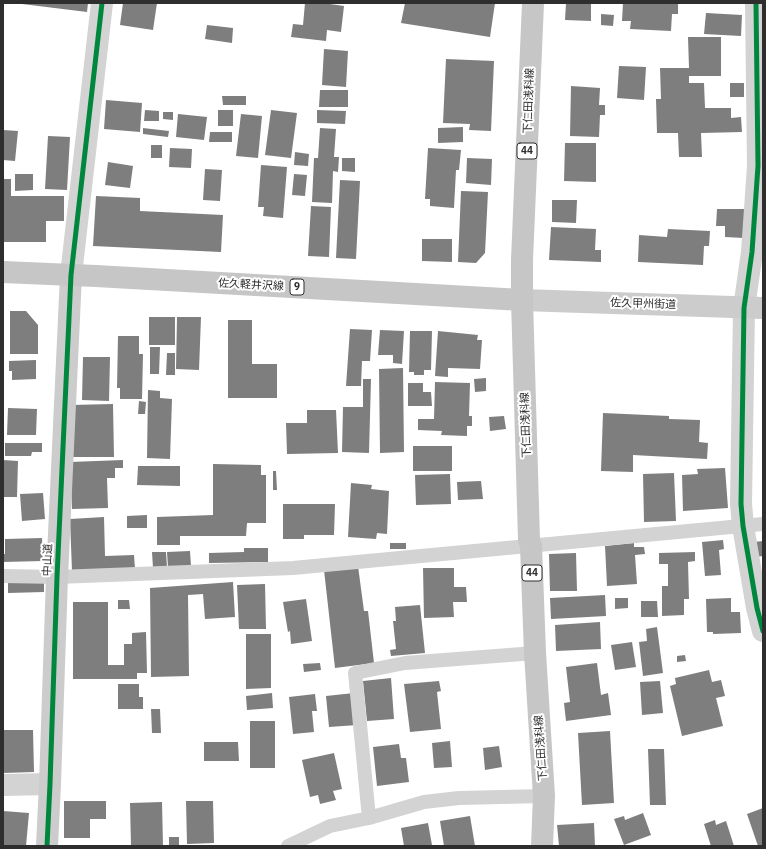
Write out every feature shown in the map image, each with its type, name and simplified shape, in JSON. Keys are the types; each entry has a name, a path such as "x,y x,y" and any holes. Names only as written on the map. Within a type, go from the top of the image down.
{"main road":[{"name":"下仁田浅科線","path":"534,3 522,260 522,300 529,540 531,546 535,653 544,796 542,846"},
{"name":"佐久軽井沢線","path":"3,272 522,300"}],"street":[{"path":"71,275 102,3"},
{"path":"756,3 758,166 752,252 753,308 741,504 753,525 757,608 763,631"},
{"name":"中山道","path":"47,846 57,576 71,275"},
{"name":"佐久甲州街道","path":"522,300 753,308"},
{"path":"3,785 50,784"}],"lane":[{"path":"3,576 57,576 293,568 753,525"},
{"path":"369,818 355,673 405,663 535,653"},
{"path":"288,846 330,826 369,818 424,802 459,798 544,796"}],"path":[{"path":"735,374 735,340 758,275 758,265"}],"building":[{"path":"14,3 88,3 87,12"},
{"path":"123,3 157,3 153,30 120,25"},
{"path":"305,3 323,3 344,6 341,32 327,30 326,41 291,37 293,24 303,25"},
{"path":"405,3 495,3 490,37 401,23"},
{"path":"566,3 591,3 591,21 565,20"},
{"path":"623,3 678,3 678,14 672,14 671,31 630,29 631,21 622,21"},
{"path":"706,13 742,15 741,36 704,34"},
{"path":"601,14 614,15 613,26 601,25"},
{"path":"207,25 233,28 232,43 205,39"},
{"path":"688,37 721,37 721,76 689,76 689,83 704,83 705,108 731,108 731,118 741,117 742,132 701,133 702,157 679,157 678,133 657,133 656,99 661,99 660,68 689,68"},
{"path":"324,49 348,51 346,87 322,85"},
{"path":"446,59 494,61 491,131 469,130 470,124 443,123"},
{"path":"619,66 646,67 644,100 617,98"},
{"path":"730,83 744,83 744,97 730,97"},
{"path":"571,86 600,88 599,105 605,105 605,115 600,115 599,137 570,136"},
{"path":"320,90 348,90 348,107 319,107"},
{"path":"222,96 246,96 246,105 223,105"},
{"path":"106,100 142,103 140,132 104,129"},
{"path":"145,110 159,111 159,121 144,121"},
{"path":"218,110 233,110 233,126 218,126"},
{"path":"271,110 297,113 291,158 265,155"},
{"path":"317,110 346,111 345,124 317,123"},
{"path":"163,112 173,112 173,120 163,119"},
{"path":"178,114 207,117 204,140 176,137"},
{"path":"241,114 262,116 258,158 236,156"},
{"path":"463,127 463,142 438,143 438,128"},
{"path":"143,128 169,131 168,137 143,134"},
{"path":"320,128 336,129 334,157 339,157 338,172 333,171 332,203 312,202 314,158 318,158"},
{"path":"3,130 18,131 15,161 3,160"},
{"path":"210,132 232,132 232,142 209,142"},
{"path":"48,136 70,137 67,190 45,189"},
{"path":"565,143 596,143 596,182 564,181"},
{"path":"151,145 162,145 162,158 151,158"},
{"path":"170,148 192,149 191,168 169,167"},
{"path":"428,148 461,150 459,170 456,170 454,208 430,206 430,199 425,199"},
{"path":"295,152 309,154 308,166 294,165"},
{"path":"342,158 355,158 355,172 342,171"},
{"path":"467,158 492,159 491,185 466,183"},
{"path":"108,162 133,166 130,188 105,185"},
{"path":"261,165 287,167 283,218 263,216 264,207 258,207"},
{"path":"205,169 222,170 220,201 203,200"},
{"path":"15,174 33,174 33,190 15,191"},
{"path":"294,174 307,175 305,196 292,195"},
{"path":"3,179 11,179 11,196 64,196 64,221 46,221 46,242 3,242"},
{"path":"340,180 360,181 356,259 336,258"},
{"path":"461,191 488,192 485,253 476,263 458,262"},
{"path":"96,196 140,198 140,211 223,215 221,252 93,246"},
{"path":"552,200 577,200 576,223 552,222"},
{"path":"311,206 331,207 329,257 308,256"},
{"path":"717,209 745,209 744,238 725,237 725,226 716,226"},
{"path":"551,227 596,229 595,250 601,250 601,262 549,260"},
{"path":"668,229 710,231 709,246 704,246 703,265 638,262 639,235 667,237"},
{"path":"422,239 452,239 452,262 422,261"},
{"path":"10,311 26,311 38,325 38,354 10,354"},
{"path":"149,317 175,317 175,345 149,345"},
{"path":"177,317 201,317 199,370 176,369"},
{"path":"228,320 252,320 252,364 277,364 277,398 228,398"},
{"path":"350,329 372,330 370,361 362,361 361,386 346,386"},
{"path":"380,330 404,331 402,364 393,363 393,355 378,355"},
{"path":"410,331 432,331 431,370 424,370 424,375 414,375 414,372 409,372"},
{"path":"438,331 478,335 477,340 482,340 480,369 448,368 448,377 435,376"},
{"path":"118,336 139,336 139,354 143,354 142,399 120,399 120,388 117,388"},
{"path":"150,347 160,347 159,374 150,374"},
{"path":"167,353 175,353 175,375 166,375"},
{"path":"83,357 110,357 109,401 82,400"},
{"path":"36,360 36,379 12,380 12,371 9,371 9,361"},
{"path":"403,368 404,452 380,453 379,369"},
{"path":"486,378 486,391 475,392 474,379"},
{"path":"363,379 371,379 369,453 342,452 343,407 363,407"},
{"path":"435,382 470,383 469,416 472,416 472,426 467,426 467,436 441,435 442,431 418,430 418,419 434,419"},
{"path":"408,383 423,383 423,392 431,392 432,406 408,406"},
{"path":"148,390 160,391 160,398 172,399 170,459 147,458"},
{"path":"139,401 146,402 145,414 138,414"},
{"path":"113,404 114,457 72,457 71,405"},
{"path":"8,408 37,409 36,435 7,435"},
{"path":"307,410 336,410 338,453 287,454 286,423 307,423"},
{"path":"603,413 669,416 669,419 700,420 699,442 708,443 707,459 633,455 633,472 601,471"},
{"path":"504,416 506,429 490,431 489,417"},
{"path":"5,443 42,443 42,452 32,452 31,456 5,456"},
{"path":"413,446 452,446 452,471 413,471"},
{"path":"3,460 18,461 17,497 3,497"},
{"path":"123,460 123,468 115,468 115,478 107,478 108,508 72,509 70,462"},
{"path":"213,464 261,465 261,475 266,475 266,523 247,523 246,536 180,536 180,545 157,545 157,517 213,515"},
{"path":"138,466 180,466 180,486 137,485"},
{"path":"725,468 728,508 683,511 682,475 698,474 697,469"},
{"path":"273,471 276,471 277,490 273,490"},
{"path":"674,473 676,521 644,522 643,474"},
{"path":"450,474 451,504 416,505 415,475"},
{"path":"481,481 483,499 458,500 457,482"},
{"path":"351,483 372,485 371,489 389,491 387,534 377,533 376,539 348,537"},
{"path":"43,493 45,519 22,521 20,494"},
{"path":"283,504 335,504 334,535 304,535 304,539 283,539"},
{"path":"147,515 147,528 127,528 127,516"},
{"path":"104,517 105,556 134,555 135,569 72,571 70,519"},
{"path":"42,538 43,561 3,562 3,554 5,554 5,539"},
{"path":"723,540 724,549 719,550 721,575 705,576 702,542"},
{"path":"763,541 763,556 755,557 754,542"},
{"path":"390,543 406,543 406,549 390,549"},
{"path":"634,543 634,547 644,547 645,554 635,555 637,584 607,586 605,546"},
{"path":"244,548 268,548 268,562 209,563 209,553 244,552"},
{"path":"190,551 191,566 168,567 167,552"},
{"path":"152,552 166,552 167,567 153,568"},
{"path":"695,552 695,561 688,562 689,599 684,599 684,615 662,616 662,586 668,586 668,564 659,564 659,553"},
{"path":"576,553 577,591 550,591 549,554"},
{"path":"358,566 364,611 368,611 374,663 335,668 324,570"},
{"path":"423,568 454,568 454,587 466,587 467,602 453,602 454,617 424,618"},
{"path":"44,576 44,592 8,593 8,577"},
{"path":"233,582 235,617 205,619 203,594 188,595 189,676 151,677 150,588"},
{"path":"265,584 266,629 239,629 237,585"},
{"path":"605,595 606,616 551,619 550,598"},
{"path":"615,598 628,598 628,608 615,609"},
{"path":"731,598 731,612 740,612 741,633 713,634 713,632 707,632 706,599"},
{"path":"306,599 312,641 291,644 290,631 288,632 283,602"},
{"path":"118,600 129,600 130,609 118,609"},
{"path":"641,601 657,601 658,617 641,617"},
{"path":"73,602 108,602 108,665 124,665 124,644 132,644 132,633 146,632 147,673 137,673 137,679 73,679"},
{"path":"420,605 425,653 391,656 390,650 396,649 393,621 396,621 395,607"},
{"path":"600,622 601,649 556,651 555,625"},
{"path":"657,627 663,673 643,676 639,642 647,641 646,629"},
{"path":"246,634 271,634 271,688 246,689"},
{"path":"632,642 636,667 615,670 611,645"},
{"path":"685,655 686,661 677,662 677,656"},
{"path":"320,663 321,670 304,672 303,664"},
{"path":"597,663 601,695 608,693 611,715 566,721 564,703 570,702 566,667"},
{"path":"709,670 712,682 721,680 725,696 716,698 723,726 682,736 670,686 676,684 675,678"},
{"path":"391,678 394,719 367,721 363,681"},
{"path":"439,681 441,691 437,692 441,729 410,732 404,684"},
{"path":"660,681 663,713 642,715 640,682"},
{"path":"118,684 139,684 139,697 143,697 143,709 118,709"},
{"path":"272,693 273,708 247,710 246,696"},
{"path":"354,693 357,725 329,727 326,696"},
{"path":"315,694 317,711 312,711 314,732 293,734 289,697"},
{"path":"151,709 160,709 161,733 152,733"},
{"path":"250,721 275,721 275,768 250,768"},
{"path":"3,730 33,730 34,772 3,773"},
{"path":"610,731 614,803 582,805 578,733"},
{"path":"450,741 452,767 434,768 432,743"},
{"path":"204,742 238,742 239,761 204,761"},
{"path":"399,744 401,758 406,758 409,782 377,786 373,747"},
{"path":"499,746 502,767 485,770 483,748"},
{"path":"648,749 664,749 666,805 650,805"},
{"path":"334,753 342,789 333,791 336,800 320,804 318,795 310,797 302,760"},
{"path":"64,801 106,801 106,819 90,819 90,838 64,838"},
{"path":"186,801 213,801 214,843 187,844"},
{"path":"162,802 163,846 131,846 130,803"},
{"path":"763,808 763,846 758,846 747,814"},
{"path":"3,811 29,813 26,846 3,846"},
{"path":"643,813 651,835 624,845 614,819 624,816 625,820"},
{"path":"470,816 475,846 444,846 440,821"},
{"path":"715,820 716,825 726,821 734,846 711,846 704,824"},
{"path":"428,823 432,845 404,846 401,828"},
{"path":"594,823 595,846 559,846 557,825"},
{"path":"169,837 179,837 179,846 169,846"}],"cycle path":[{"path":"47,846 57,577 71,275 102,3"},
{"path":"756,3 758,166 752,252 744,308 741,504 743,526 757,608 763,631"}]}
